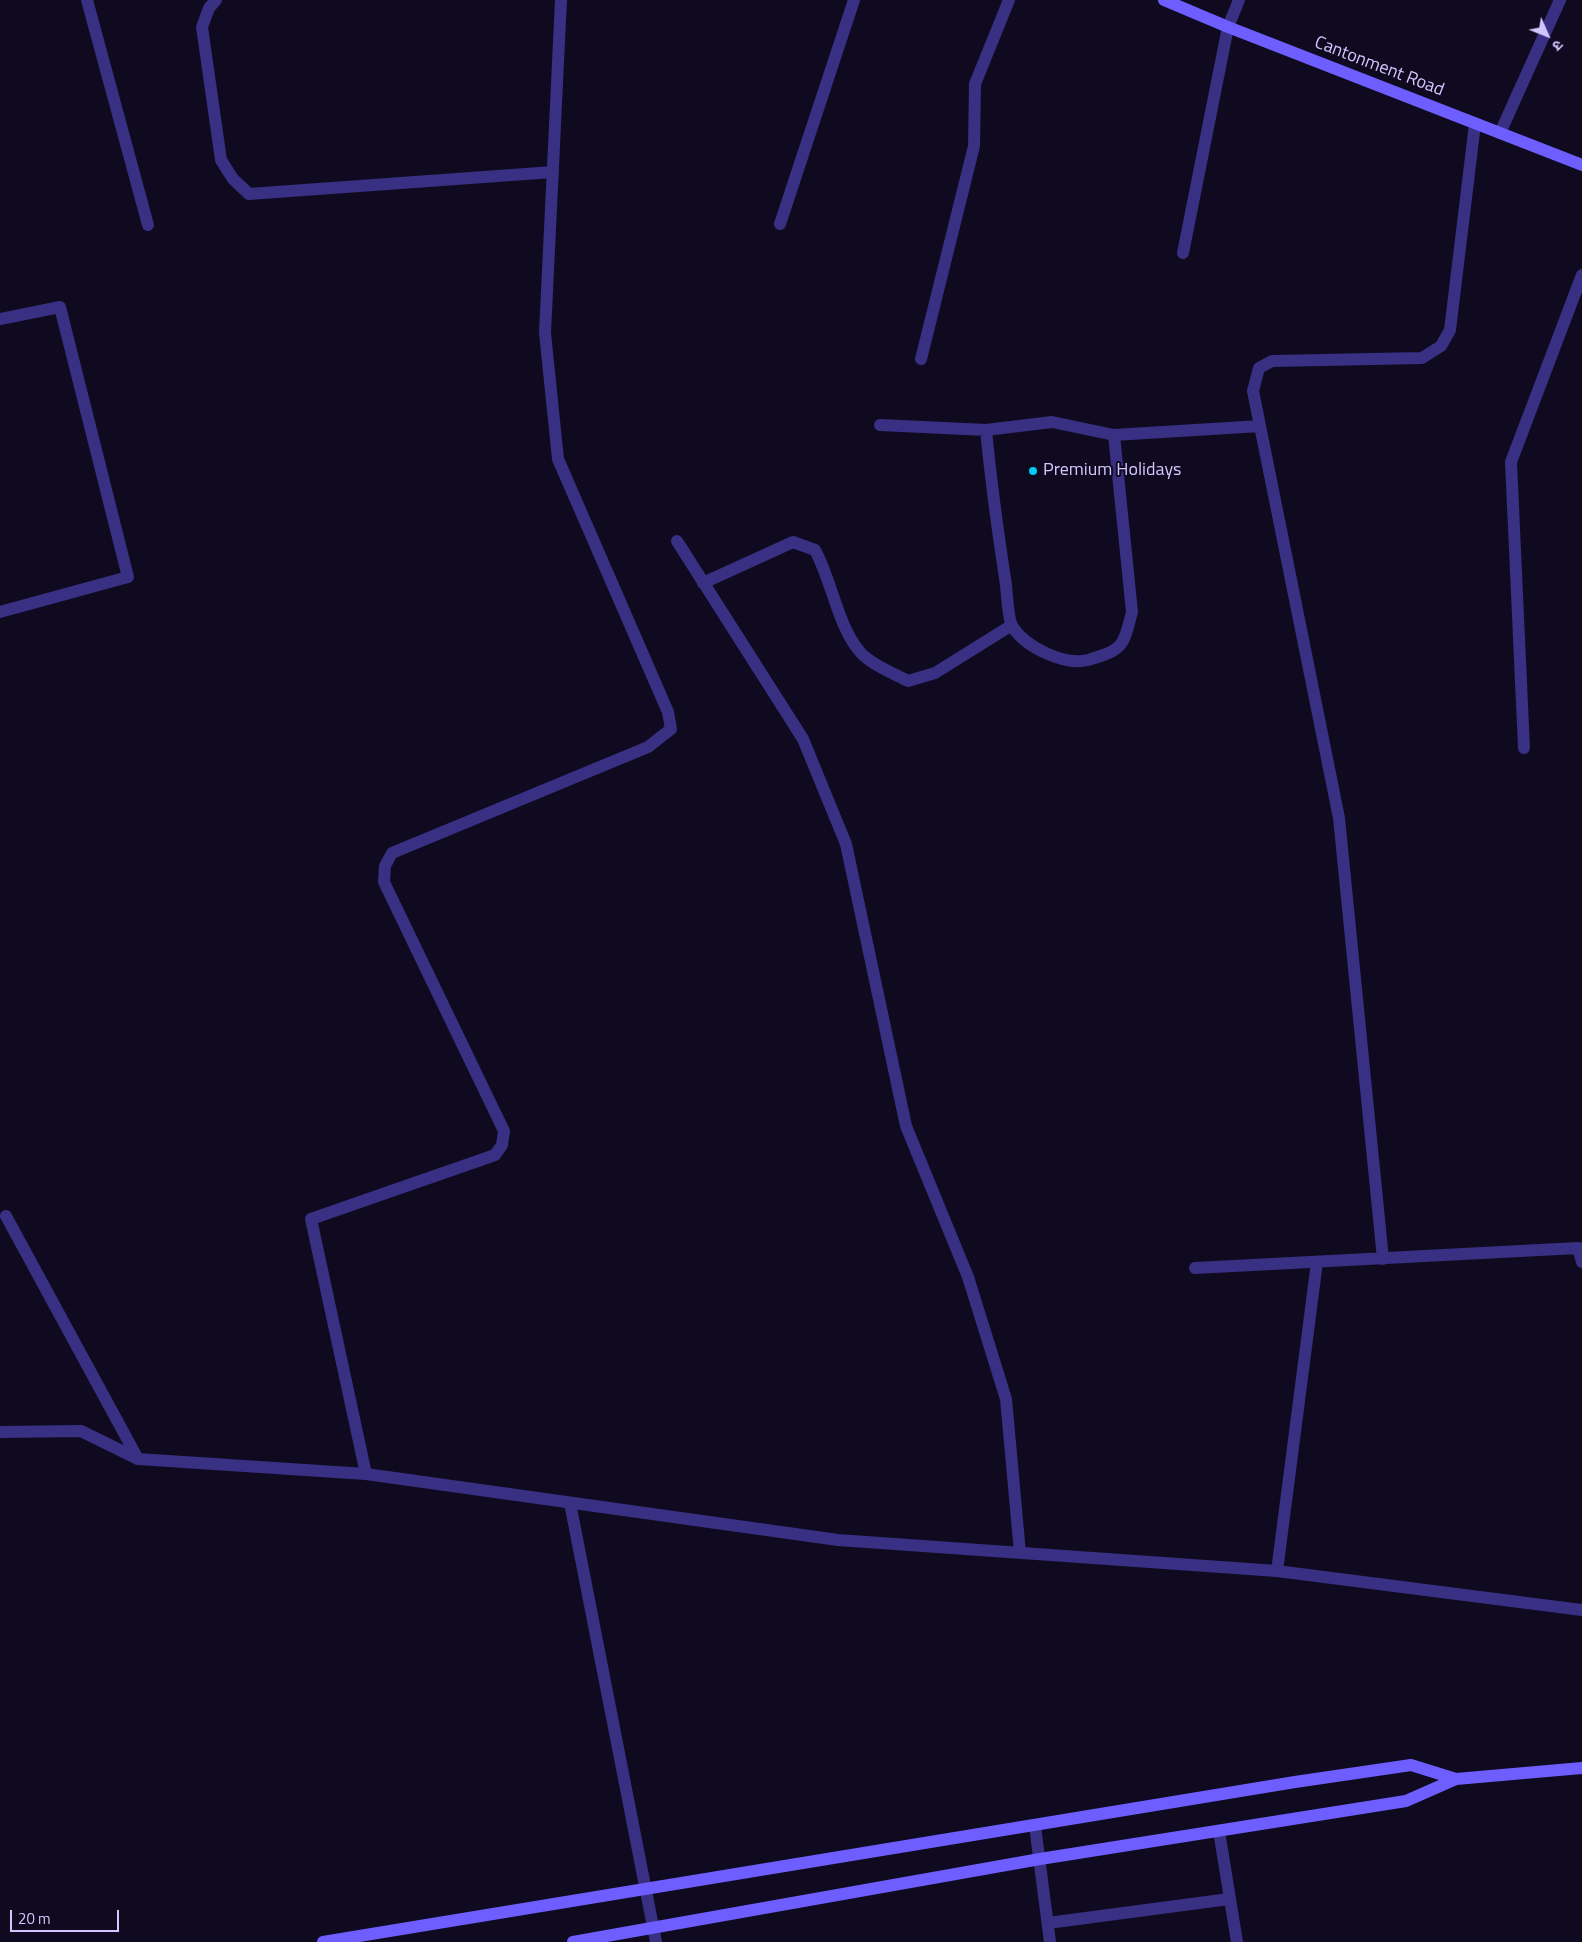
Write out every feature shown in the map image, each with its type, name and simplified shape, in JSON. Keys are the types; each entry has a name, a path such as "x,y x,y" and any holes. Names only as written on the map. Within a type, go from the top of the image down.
{"street":[{"path":"87,0 148,225"},
{"path":"216,0 209,8 202,27 221,160 233,179 249,194 553,172"},
{"path":"366,1474 311,1219 495,1155 502,1145 504,1131 384,882 385,866 392,853 648,747 671,729 668,712 558,459 546,333 561,0"},
{"path":"780,224 854,0"},
{"path":"920,359 974,146 975,84 1009,0"},
{"name":"Cantonment Road","path":"1164,0 1228,27 1582,165"},
{"path":"1183,253 1228,27 1239,0"},
{"path":"1500,133 1560,0"},
{"path":"1383,1259 1339,818 1253,390 1259,368 1272,361 1422,358 1441,346 1450,330 1475,124"},
{"path":"1524,748 1511,462 1582,275"},
{"path":"0,319 60,308 128,577 0,612"},
{"path":"880,425 986,430 1052,422 1114,435 1260,426"},
{"path":"986,430 992,491 1012,625 1034,647 1052,657 1082,661 1113,653 1126,638 1132,612 1114,435"},
{"path":"677,541 803,739 846,844 906,1126 968,1277 1006,1399 1020,1553"},
{"path":"704,583 793,542 815,550 825,569 846,629 861,653 908,681 935,673 1012,625"},
{"path":"6,1216 138,1458"},
{"path":"1195,1268 1578,1248 1582,1262"},
{"path":"1277,1571 1317,1262"},
{"path":"0,1432 81,1431 138,1458 366,1474 838,1540 1277,1571 1582,1610"},
{"path":"570,1503 656,1942"},
{"path":"323,1942 1411,1765 1456,1779"},
{"path":"573,1942 1040,1858 1406,1801 1456,1779 1582,1768"},
{"path":"1035,1826 1050,1942"},
{"path":"1219,1831 1237,1942"},
{"path":"1048,1924 1229,1899"}],"place":[{"name":"Premium Holidays","path":"1033,471"}]}
